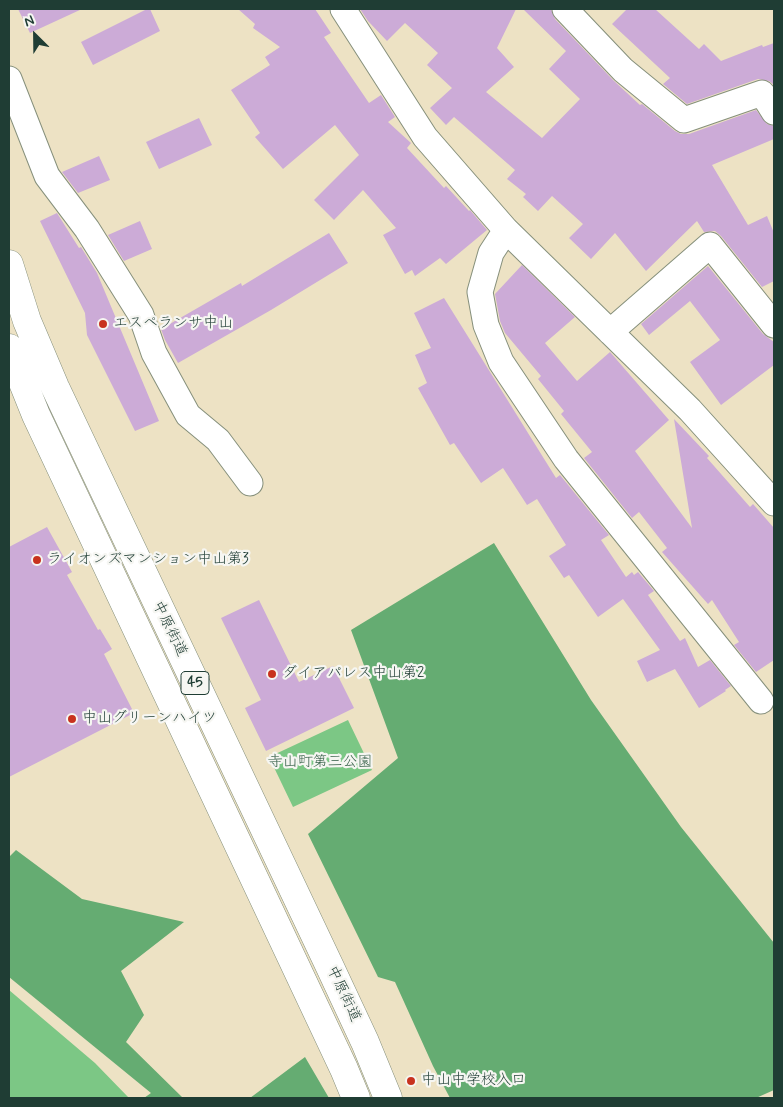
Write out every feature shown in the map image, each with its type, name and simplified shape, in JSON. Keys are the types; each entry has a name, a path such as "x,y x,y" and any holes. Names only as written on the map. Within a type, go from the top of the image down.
{"main road":[{"name":"中原街道","path":"9,264 27,321 55,387 330,967 365,1042 388,1098"},
{"name":"中原街道","path":"9,348 40,424 356,1098"}],"street":[{"path":"343,9 425,137 506,230 690,410 774,502"},
{"path":"565,9 623,70 684,120 762,93 774,112"},
{"path":"9,79 46,176 86,230 141,315 154,354 188,415 218,440 250,483"},
{"path":"506,230 490,253 480,292 486,325 501,362 566,459 761,701"},
{"path":"610,332 710,245 774,325"}],"green space":[{"path":"494,543 591,700 681,827 774,943 774,1090 756,1098 450,1098 433,1066 395,982 378,977 308,834 398,758 351,630"},
{"name":"寺山町第三公園","path":"348,720 372,770 293,807 269,757"},
{"path":"16,850 82,899 184,922 121,971 144,1015 126,1042 183,1098 144,1098 151,1093 9,977 9,857"},
{"path":"9,990 95,1063 129,1098 9,1098"},
{"path":"305,1057 329,1098 250,1098"}],"building":[{"path":"18,9 82,9 30,33"},
{"path":"150,9 160,31 93,65 81,42"},
{"path":"238,9 315,9 331,33 324,37 369,103 381,95 395,117 388,122 411,143 407,148 444,188 446,186 470,210 487,230 446,264 440,258 415,276 412,270 405,274 383,235 396,228 363,190 334,220 314,200 359,155 335,125 283,169 255,137 260,133 231,90 270,65 265,57 280,47 253,28 255,24"},
{"path":"360,9 516,9 497,48 514,67 486,92 542,138 580,99 549,69 566,51 523,9 551,9 555,19 613,80 640,105 642,104 681,134 689,134 756,110 767,124 774,126 774,139 712,165 748,225 767,216 774,233 774,281 762,287 721,236 715,231 704,232 697,221 646,271 615,233 591,259 569,238 583,224 552,196 538,211 523,197 526,194 507,179 515,170 454,117 446,125 430,108 452,88 427,65 438,53 405,23 387,41 368,21"},
{"path":"627,9 655,9 699,49 704,44 721,61 762,45 763,47 774,43 774,85 769,81 758,79 687,104 663,84 670,78 612,24"},
{"path":"199,118 212,145 159,169 146,142"},
{"path":"99,156 110,180 78,193 62,172"},
{"name":"エスペランサ中山","path":"57,213 97,273 159,421 135,431 87,335 85,313 40,221"},
{"path":"140,221 152,249 124,261 108,235"},
{"path":"329,233 348,263 178,363 161,329 241,283 242,286"},
{"path":"522,265 575,317 545,343 577,381 610,352 669,420 635,451 692,528 674,419 709,456 707,458 750,507 753,504 774,528 774,660 756,672 734,645 739,642 712,600 708,604 662,552 667,548 639,512 632,518 584,458 592,452 561,414 564,411 538,379 541,376 505,333 500,321 495,294"},
{"path":"708,266 763,334 774,342 774,365 721,405 690,362 720,340 690,301 649,335 641,324"},
{"path":"444,298 556,478 560,475 609,535 601,540 626,577 632,572 634,575 638,572 654,591 648,595 680,641 685,638 698,667 710,660 731,686 726,691 699,708 675,669 647,682 637,661 660,650 623,599 598,617 569,575 564,578 549,556 566,545 537,499 527,505 503,468 481,483 454,443 450,445 418,388 427,383 415,355 431,348 414,313"},
{"path":"47,527 72,572 67,575 98,630 100,629 112,649 104,654 134,713 9,777 9,547"},
{"name":"ダイアパレス中山第2","path":"259,600 299,682 333,666 354,708 266,751 245,708 261,700 221,618"}],"place":[{"name":"エスペランサ中山","path":"103,324"},
{"name":"ライオンズマンション中山第3","path":"37,560"},
{"name":"ダイアパレス中山第2","path":"272,674"},
{"name":"中山グリーンハイツ","path":"72,719"},
{"name":"中山中学校入口","path":"411,1081"}]}
